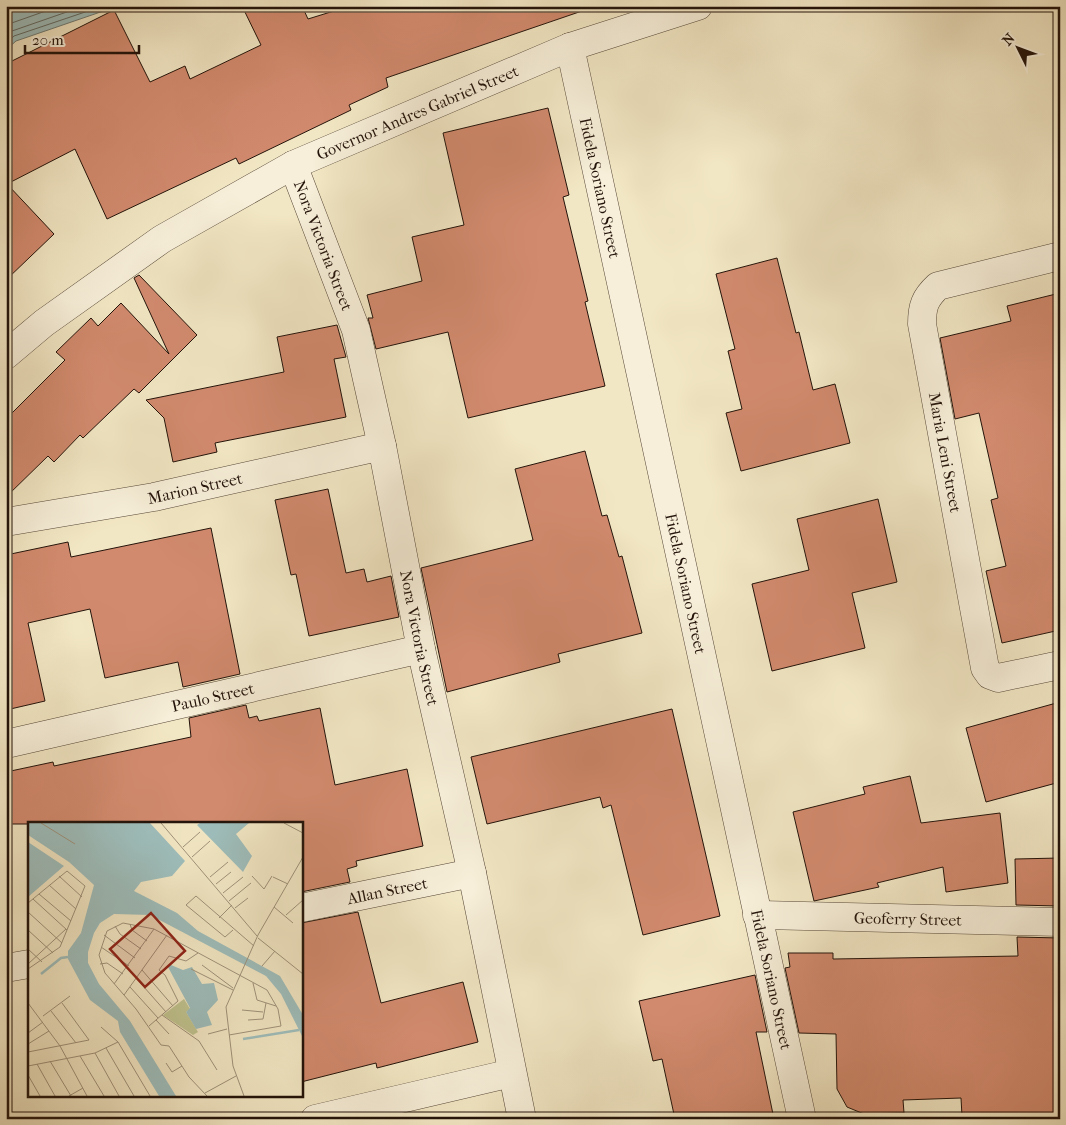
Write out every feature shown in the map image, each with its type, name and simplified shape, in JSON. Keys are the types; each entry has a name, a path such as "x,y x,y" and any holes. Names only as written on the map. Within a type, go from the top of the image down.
{"street":[{"name":"Governor Andres Gabriel Street","path":"6,355 44,322 162,240 294,165 570,47 698,6"},
{"name":"Fidela Soriano Street","path":"570,47 802,1119"},
{"name":"Nora Victoria Street","path":"294,165 356,330 382,446 421,649 472,874 522,1119"},
{"name":"Maria Leni Street","path":"1060,256 938,286 927,296 922,307 922,324 984,668 990,675 998,678 1060,665"},
{"name":"Marion Street","path":"6,522 154,497 382,446"},
{"name":"Paulo Street","path":"6,744 421,649"},
{"name":"Allan Street","path":"302,908 472,874"},
{"name":"Geoferry Street","path":"757,915 1060,922"},
{"path":"6,968 28,964"},
{"path":"315,1119 512,1073"}],"water":[{"path":"6,6 118,6 16,41 6,50"}],"building":[{"path":"242,6 302,6 308,19 350,6 581,6 582,11 386,78 388,87 349,105 351,110 239,164 236,158 107,219 75,149 7,184 54,234 6,280 6,64 114,10 150,82 185,66 190,79 261,45"},
{"path":"548,108 569,195 563,197 588,301 585,302 605,386 468,418 448,332 376,349 368,318 373,318 367,295 422,281 412,237 464,225 443,133"},
{"path":"777,258 796,333 799,332 813,390 835,384 850,443 741,471 726,413 742,409 728,351 735,349 716,274"},
{"path":"139,275 197,335 139,393 134,389 83,438 80,435 54,462 48,456 6,497 6,419 65,360 56,352 91,318 98,326 121,303 169,354 134,278"},
{"path":"1060,293 1060,630 1002,643 986,571 1006,566 991,500 998,498 979,413 955,419 940,338 1011,321 1007,306"},
{"path":"337,325 346,357 334,359 346,417 215,443 217,452 173,462 164,418 146,400 284,372 277,337"},
{"path":"585,451 602,516 607,515 619,557 622,556 642,633 558,654 560,662 447,692 421,568 533,540 515,469"},
{"path":"328,489 346,573 364,569 367,582 391,576 399,617 309,636 296,574 291,575 275,500"},
{"path":"878,499 897,582 852,593 865,648 772,671 752,584 809,570 797,519"},
{"path":"211,528 240,674 183,687 178,662 105,678 90,609 28,623 45,701 6,710 6,555 68,542 71,557"},
{"path":"1060,702 1060,782 986,802 966,728"},
{"path":"246,705 249,718 257,716 259,721 320,708 335,785 407,769 423,846 356,861 357,866 347,869 350,882 302,892 302,822 28,822 28,824 6,824 6,772 53,762 54,766 191,737 189,718"},
{"path":"672,709 720,916 643,935 611,805 603,808 600,797 487,824 471,757"},
{"path":"910,776 921,823 1000,813 1008,883 946,892 943,867 877,883 879,887 814,901 793,812 865,794 863,787"},
{"path":"1060,858 1060,906 1016,905 1015,859"},
{"path":"358,912 381,1003 463,982 478,1042 377,1068 376,1063 302,1082 302,923"},
{"path":"1017,937 1060,938 1060,1114 962,1116 961,1098 903,1100 904,1113 864,1114 847,1107 837,1089 836,1034 799,1033 785,968 790,967 788,953 833,953 833,959 1018,956"},
{"path":"755,975 767,1032 756,1032 774,1119 675,1119 662,1059 653,1061 639,1001"}]}
